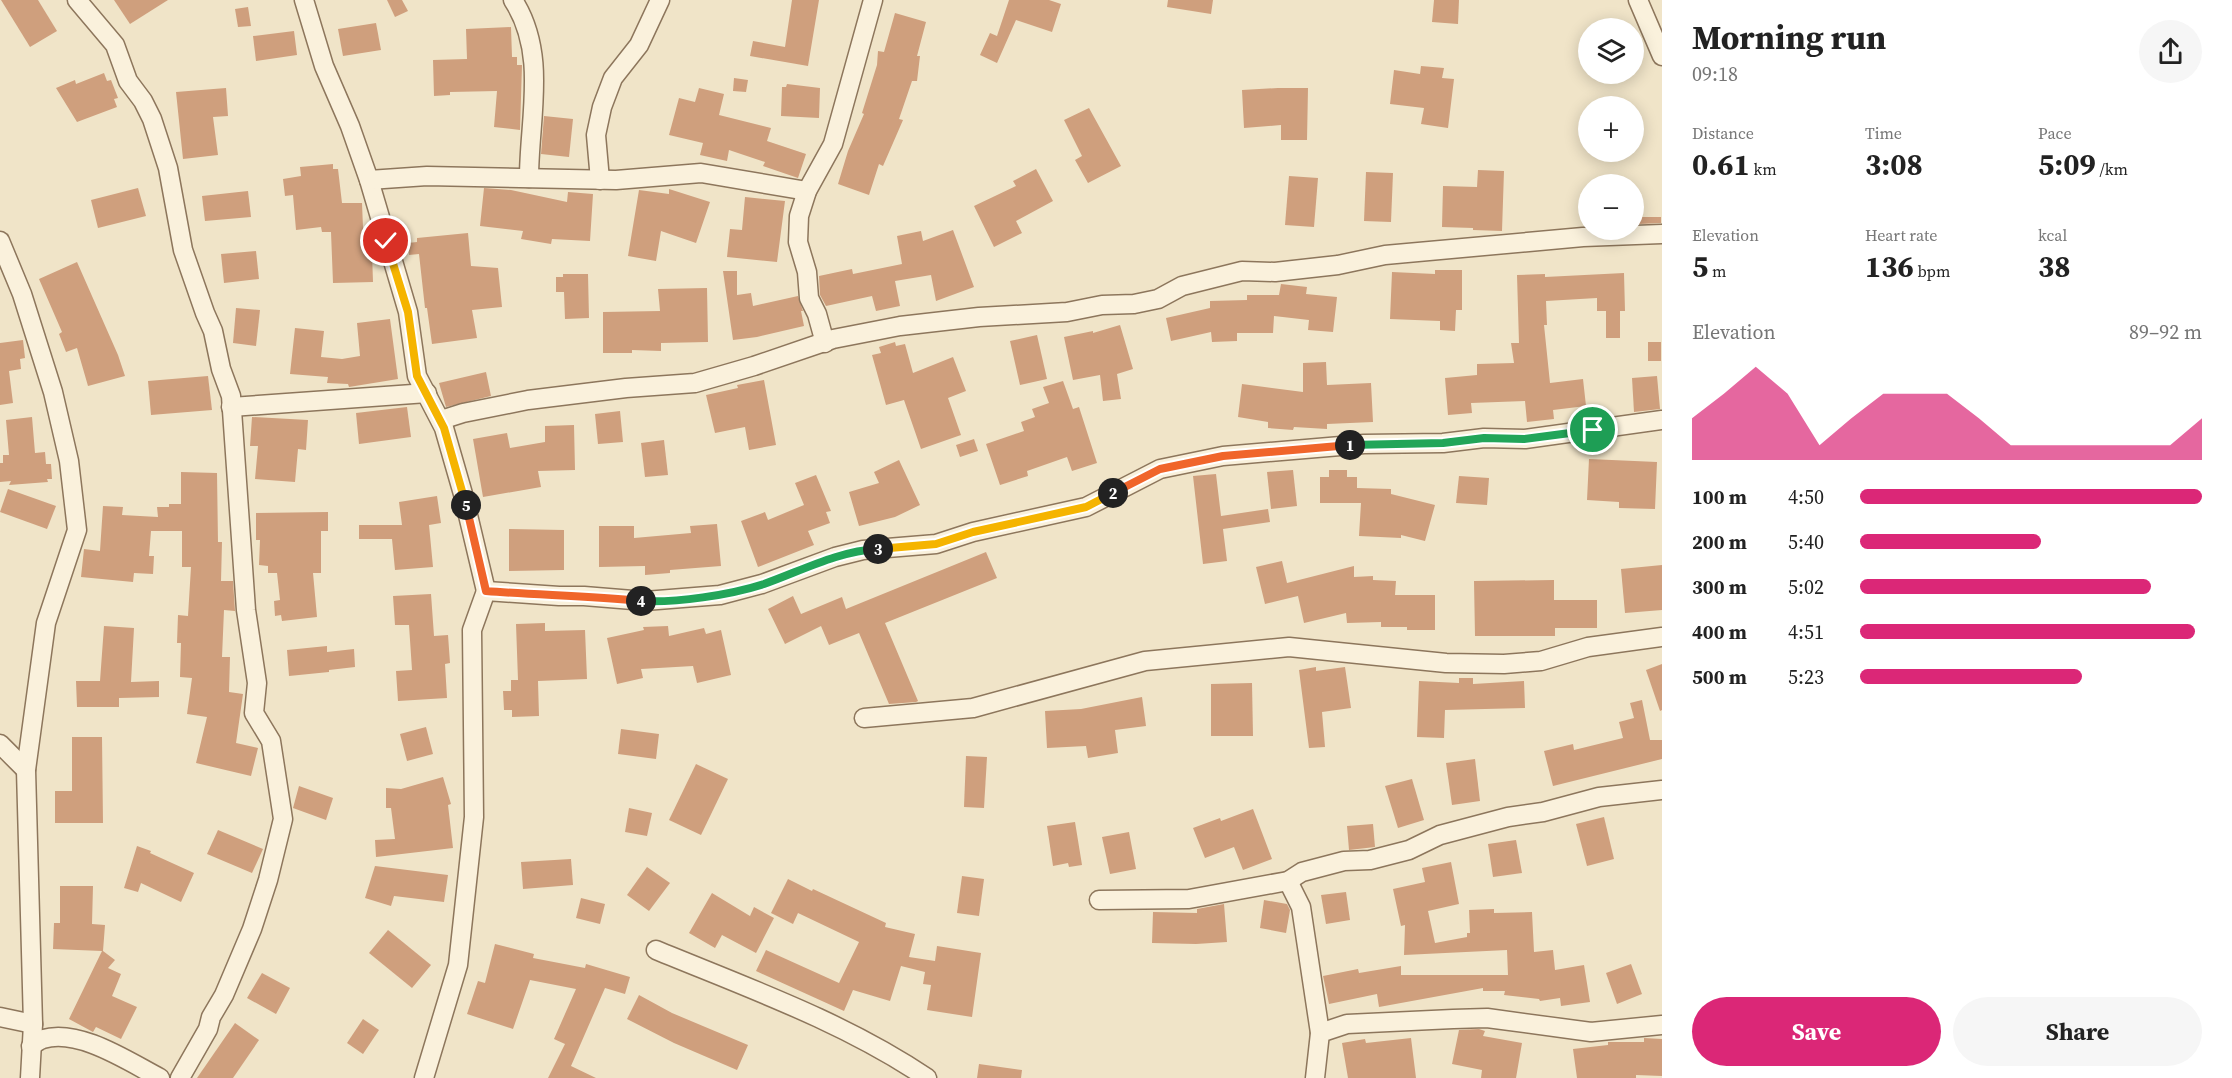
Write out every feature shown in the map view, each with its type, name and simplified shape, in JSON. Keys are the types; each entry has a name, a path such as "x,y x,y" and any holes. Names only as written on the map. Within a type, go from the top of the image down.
{"street":[{"path":"77,0 115,45 128,81 143,101 152,119 168,168 183,250 213,331 221,369 231,396 246,610 257,682 254,713 271,741 283,819 252,929 224,995 211,1017 208,1029 180,1078"},
{"path":"304,0 328,78 350,126 369,180 408,312 417,376 441,420 463,494 486,591 472,630 474,817 458,965 424,1078"},
{"path":"513,0 524,17 533,53 534,121 529,178"},
{"path":"600,180 596,135 602,107 614,78 639,45 660,0"},
{"path":"825,343 817,314 809,298 807,272 798,242 800,216 807,191 833,144 873,0"},
{"path":"1638,0 1662,56"},
{"path":"369,180 427,176 600,180 701,173 807,191"},
{"path":"441,420 463,413 528,400 626,388 695,383 833,339 900,326 978,317 1067,312 1102,305 1134,304 1158,299 1182,286 1242,271 1275,272 1338,265 1385,255 1571,238 1662,234"},
{"path":"0,241 22,294 52,392 69,461 77,530 46,623 26,770 33,1024 30,1078"},
{"path":"231,407 427,393"},
{"path":"486,591 645,601 720,595 762,584 835,557 863,550 936,544 973,532 1086,507 1160,469 1223,456 1364,444 1443,443 1484,438 1524,439 1662,420"},
{"path":"864,718 973,708 1145,661 1288,647 1446,663 1504,664 1541,662 1588,647 1662,637"},
{"path":"0,744 26,770"},
{"path":"1100,900 1189,898 1288,881 1302,872 1344,861 1370,860 1409,850 1440,835 1508,817 1543,812 1599,797 1662,790"},
{"path":"1288,881 1301,907 1320,1033 1316,1078"},
{"path":"656,950 808,1012 900,1060 927,1078"},
{"path":"0,1017 33,1024"},
{"path":"1320,1033 1347,1024 1487,1018 1591,1032 1662,1025"},
{"path":"31,1046 43,1039 78,1039 93,1044 160,1078"}],"building":[{"path":"1,0 38,0 57,31 30,47"},
{"path":"114,0 168,0 130,24"},
{"path":"387,0 402,0 408,11 395,17"},
{"path":"792,0 819,0 808,66 750,56 753,41 785,47"},
{"path":"1009,0 1049,0 1061,4 1052,32 1016,20 997,63 980,55 990,33 997,36"},
{"path":"1168,0 1213,0 1211,14 1167,7"},
{"path":"1434,0 1459,0 1458,24 1432,22"},
{"path":"248,7 251,26 238,27 235,9"},
{"path":"895,13 926,22 917,56 920,56 917,81 912,81 899,119 903,120 883,166 879,164 869,195 838,184 848,151 864,114 862,113 877,65 878,51 884,52"},
{"path":"376,23 381,50 343,56 338,29"},
{"path":"511,27 512,57 517,57 517,65 522,65 520,130 494,127 497,91 450,92 450,95 434,96 433,60 467,59 466,29"},
{"path":"294,31 297,55 256,61 253,36"},
{"path":"1421,66 1444,68 1442,78 1454,79 1448,128 1421,124 1424,108 1390,104 1394,70 1420,74"},
{"path":"104,73 107,81 111,80 118,98 114,99 117,107 77,122 56,88 75,80 76,84"},
{"path":"734,78 748,80 746,92 733,91"},
{"path":"787,84 820,88 819,118 781,116 782,87 786,87"},
{"path":"226,88 228,116 213,117 218,155 183,159 176,92"},
{"path":"699,88 724,94 719,115 771,128 767,141 806,154 798,178 763,166 765,162 729,150 727,161 700,155 703,143 669,135 679,98 695,102"},
{"path":"1308,88 1307,140 1281,140 1281,125 1244,128 1242,90"},
{"path":"1089,108 1121,166 1088,183 1075,160 1082,156 1064,120"},
{"path":"544,116 573,119 569,157 541,154"},
{"path":"333,164 333,169 338,169 342,203 362,203 364,253 372,253 373,282 333,283 331,232 322,232 321,227 296,230 293,195 285,196 283,179 301,176 300,167"},
{"path":"1036,169 1053,201 1016,221 1022,233 994,247 974,206 1016,186 1013,181"},
{"path":"1478,170 1504,171 1502,231 1442,227 1443,186 1477,187"},
{"path":"1366,172 1393,173 1391,222 1364,221"},
{"path":"1289,176 1318,178 1314,227 1285,225"},
{"path":"138,188 146,216 98,228 91,200"},
{"path":"484,188 511,190 567,202 568,192 593,194 590,241 552,239 551,244 521,239 523,231 480,226"},
{"path":"669,189 710,202 696,243 661,231 656,261 628,256 639,190 669,194"},
{"path":"248,191 251,217 205,221 202,196"},
{"path":"745,197 785,201 777,262 727,257 730,229 742,230"},
{"path":"1644,217 1661,217 1661,223 1644,224"},
{"path":"953,230 974,287 936,301 931,275 895,281 900,306 876,311 872,296 826,306 820,295 819,276 852,269 853,274 902,264 897,236 921,231 923,241"},
{"path":"468,233 471,266 498,268 502,307 472,310 477,338 432,344 419,254 409,255 408,243 417,242 417,238"},
{"path":"256,251 259,279 224,283 221,254"},
{"path":"77,262 125,376 88,386 77,348 66,352 59,334 62,332 39,279"},
{"path":"1435,270 1462,270 1462,310 1456,310 1455,331 1440,330 1440,321 1390,319 1392,272 1435,274"},
{"path":"723,271 737,271 737,295 751,293 753,306 798,296 803,311 801,311 804,326 733,340"},
{"path":"1624,273 1625,311 1620,311 1620,338 1606,338 1606,311 1597,311 1597,298 1546,301 1547,325 1544,325 1550,383 1583,379 1586,406 1553,410 1554,419 1527,422 1525,401 1471,403 1472,413 1448,415 1445,378 1477,375 1477,364 1514,363 1511,343 1519,343 1517,275 1545,274 1545,277"},
{"path":"563,274 588,274 589,318 565,319 564,292 556,292 556,277 563,277"},
{"path":"1281,284 1307,287 1306,294 1337,297 1333,332 1308,330 1309,320 1274,316 1273,333 1237,333 1237,341 1212,342 1211,332 1171,341 1166,318 1210,308 1210,301 1247,300 1247,295 1279,295"},
{"path":"707,288 708,342 661,343 661,351 632,350 632,353 603,353 603,312 660,311 658,289"},
{"path":"236,308 260,310 256,346 233,343"},
{"path":"390,319 398,379 349,387 348,384 327,383 328,377 290,374 295,328 324,331 321,357 342,359 360,356 357,323"},
{"path":"1120,325 1133,369 1117,374 1121,399 1103,401 1100,375 1073,380 1064,337 1093,331 1093,333"},
{"path":"1037,335 1047,379 1020,385 1010,341"},
{"path":"23,340 25,358 20,359 21,369 9,371 13,403 0,405 0,343"},
{"path":"895,342 896,346 905,344 913,373 953,357 966,391 948,398 961,435 921,449 904,400 886,405 872,355 881,353 879,347"},
{"path":"1648,342 1661,342 1661,361 1648,361"},
{"path":"1326,362 1327,385 1371,383 1373,422 1327,424 1327,429 1294,427 1293,430 1268,428 1268,422 1238,417 1242,384 1303,392 1303,363"},
{"path":"486,372 491,396 446,407 439,383"},
{"path":"208,376 212,410 151,415 148,381"},
{"path":"1657,376 1660,409 1634,412 1632,378"},
{"path":"764,380 776,445 749,450 745,427 715,433 706,395 738,388 737,385"},
{"path":"1063,381 1073,409 1079,407 1097,463 1072,471 1067,457 1027,471 1028,476 1000,485 986,444 1024,431 1021,422 1035,417 1032,409 1049,403 1043,387"},
{"path":"407,407 411,437 359,444 356,413"},
{"path":"620,411 623,442 598,444 595,414"},
{"path":"32,417 35,453 45,452 46,464 51,464 52,479 47,479 48,482 9,485 11,481 0,482 0,463 3,463 3,455 9,455 6,420"},
{"path":"252,417 308,420 306,450 298,449 295,482 255,479 258,446 250,446"},
{"path":"574,425 575,470 538,471 541,487 483,497 473,439 507,433 510,448 545,442 545,426"},
{"path":"974,439 978,451 960,457 956,445"},
{"path":"664,440 668,475 645,477 641,443"},
{"path":"1589,459 1657,462 1655,509 1619,508 1619,502 1587,500"},
{"path":"899,460 920,505 895,517 859,526 849,492 879,483 874,472"},
{"path":"1293,470 1297,506 1271,509 1267,472"},
{"path":"1329,470 1347,470 1347,477 1357,477 1357,488 1391,489 1391,494 1435,505 1425,541 1401,535 1401,538 1359,536 1361,503 1320,503 1320,477 1329,477"},
{"path":"181,472 217,473 218,542 222,542 221,581 233,581 235,611 224,610 222,657 230,657 229,692 243,694 236,743 258,748 251,776 196,763 207,717 187,714 192,678 180,677 181,643 177,643 178,615 188,616 191,567 182,567 182,531 151,531 149,556 154,556 153,574 134,573 133,582 81,577 84,549 100,551 103,506 123,507 122,515 158,517 157,507 181,504"},
{"path":"1216,474 1221,516 1268,509 1270,522 1223,529 1227,561 1203,564 1193,476"},
{"path":"816,475 831,511 826,512 830,523 808,531 814,545 758,567 741,521 765,512 768,520 804,505 795,483"},
{"path":"1459,476 1489,478 1487,505 1456,503"},
{"path":"8,489 56,506 47,529 0,512"},
{"path":"437,496 441,523 429,525 433,567 395,570 392,539 359,539 359,525 402,525 399,502"},
{"path":"328,512 328,531 321,531 321,573 313,573 317,617 282,621 281,615 275,616 274,601 280,600 277,573 268,573 268,566 259,565 260,540 256,540 256,513"},
{"path":"717,524 721,566 670,570 670,573 645,575 645,566 599,567 599,526 634,526 634,538 691,533 690,526"},
{"path":"509,529 564,530 564,570 509,571"},
{"path":"986,552 997,578 885,623 918,701 916,702 889,704 859,633 829,645 821,626 785,644 768,609 793,596 801,614 842,597 846,609"},
{"path":"1282,561 1287,583 1354,566 1354,577 1373,576 1373,580 1396,581 1395,595 1435,595 1435,630 1381,627 1381,622 1347,623 1346,613 1304,623 1298,596 1265,604 1256,567"},
{"path":"1662,565 1662,610 1625,613 1621,569"},
{"path":"1554,580 1554,600 1597,600 1597,628 1555,628 1555,636 1475,636 1474,581"},
{"path":"431,594 434,636 448,635 450,663 445,664 447,698 398,701 396,671 412,670 409,625 395,625 393,596"},
{"path":"545,623 545,631 585,630 587,679 538,681 539,716 512,717 512,710 504,710 503,691 511,691 511,680 518,680 516,624"},
{"path":"104,626 134,628 131,682 159,681 159,697 119,698 119,707 77,707 76,681 100,681"},
{"path":"668,626 669,636 704,628 706,634 721,630 731,675 697,683 693,666 641,669 643,678 617,684 607,638 644,630 643,627"},
{"path":"327,646 327,652 354,649 355,667 289,676 287,650"},
{"path":"1662,664 1662,710 1660,711 1646,670"},
{"path":"1316,667 1316,671 1345,667 1351,708 1322,712 1325,747 1309,748 1299,670"},
{"path":"1459,678 1473,678 1473,684 1524,681 1525,708 1445,710 1444,738 1417,737 1419,681 1459,683"},
{"path":"1252,683 1253,736 1211,736 1211,684"},
{"path":"1142,697 1146,726 1115,730 1118,753 1088,758 1086,746 1047,748 1045,711 1081,709"},
{"path":"1642,700 1650,740 1662,740 1662,759 1553,786 1544,751 1573,744 1574,750 1623,738 1619,722 1634,718 1630,703"},
{"path":"426,727 433,754 407,761 400,734"},
{"path":"621,729 659,734 656,759 618,754"},
{"path":"72,737 102,737 103,823 55,823 55,791 72,791"},
{"path":"966,756 987,757 984,808 964,807"},
{"path":"1475,759 1480,801 1452,805 1446,763"},
{"path":"696,764 728,779 701,835 669,820"},
{"path":"443,777 451,804 448,805 453,848 376,857 375,840 395,839 391,808 386,808 386,788 401,789"},
{"path":"1412,779 1424,820 1398,828 1385,786"},
{"path":"299,786 333,798 326,820 293,808"},
{"path":"629,808 652,813 647,836 625,832"},
{"path":"1253,809 1272,859 1243,870 1234,847 1205,858 1193,828"},
{"path":"1604,817 1614,859 1587,866 1576,824"},
{"path":"1075,822 1082,865 1069,867 1068,863 1053,866 1047,826"},
{"path":"1373,824 1375,847 1349,850 1347,826"},
{"path":"218,830 263,849 252,873 207,854"},
{"path":"1129,832 1136,869 1110,874 1102,837"},
{"path":"1516,840 1522,873 1493,877 1488,844"},
{"path":"137,846 194,873 181,902 141,883 138,892 124,888"},
{"path":"571,859 573,885 523,889 521,862"},
{"path":"1451,862 1459,904 1428,911 1435,943 1467,937 1467,933 1470,933 1469,910 1494,909 1494,913 1532,912 1534,952 1553,950 1555,970 1584,965 1590,1002 1561,1006 1560,998 1540,1001 1539,999 1504,995 1505,991 1483,991 1483,988 1379,1007 1377,994 1329,1004 1323,976 1358,969 1359,973 1401,966 1401,975 1508,975 1507,950 1404,955 1405,925 1401,926 1393,889 1425,882 1422,868"},
{"path":"375,866 448,875 444,902 394,896 391,906 365,898"},
{"path":"647,867 670,883 649,911 627,895"},
{"path":"962,876 984,879 979,916 957,913"},
{"path":"788,879 886,923 885,927 915,934 909,957 935,961 937,946 981,953 972,1017 927,1010 931,985 923,984 925,972 901,966 890,1001 853,990 844,1011 756,971 766,950 839,983 859,942 798,913 793,924 771,913"},
{"path":"60,886 93,886 92,924 105,925 103,951 115,960 108,968 121,974 112,996 137,1007 121,1039 96,1027 93,1032 69,1019 102,951 53,949 54,923 60,923"},
{"path":"1346,892 1350,920 1326,924 1321,895"},
{"path":"712,893 750,916 754,907 774,918 756,953 722,935 715,948 689,933"},
{"path":"581,898 605,904 600,924 576,918"},
{"path":"1264,900 1287,904 1290,910 1286,933 1260,928"},
{"path":"1224,904 1227,942 1152,943 1153,912 1197,913 1197,909"},
{"path":"388,930 431,965 412,988 369,953"},
{"path":"495,944 534,954 533,958 585,968 586,964 630,977 625,994 605,988 571,1066 596,1078 548,1078 565,1044 554,1039 576,989 530,980 513,1029 467,1014 478,981 485,983"},
{"path":"1631,964 1642,994 1617,1004 1606,973"},
{"path":"262,973 290,988 276,1014 247,998"},
{"path":"639,995 672,1013 748,1045 737,1070 674,1043 627,1019"},
{"path":"363,1019 379,1030 363,1054 347,1043"},
{"path":"235,1023 259,1040 233,1078 197,1078"},
{"path":"1459,1030 1485,1031 1483,1036 1522,1043 1516,1078 1481,1078 1482,1070 1452,1064"},
{"path":"1411,1038 1416,1078 1348,1078 1342,1043 1365,1039 1366,1043"},
{"path":"1644,1038 1662,1039 1662,1076 1577,1078 1573,1049 1608,1045 1608,1042 1644,1042"},
{"path":"979,1064 1022,1070 1021,1078 977,1078"}],"route":[{"path":"386,241 408,312 417,376 444,428 463,494 486,591 645,601 720,595 762,584 835,557 863,550 936,544 973,532 1086,507 1160,469 1223,456 1364,444 1443,443 1484,438 1524,439 1593,430"}]}
